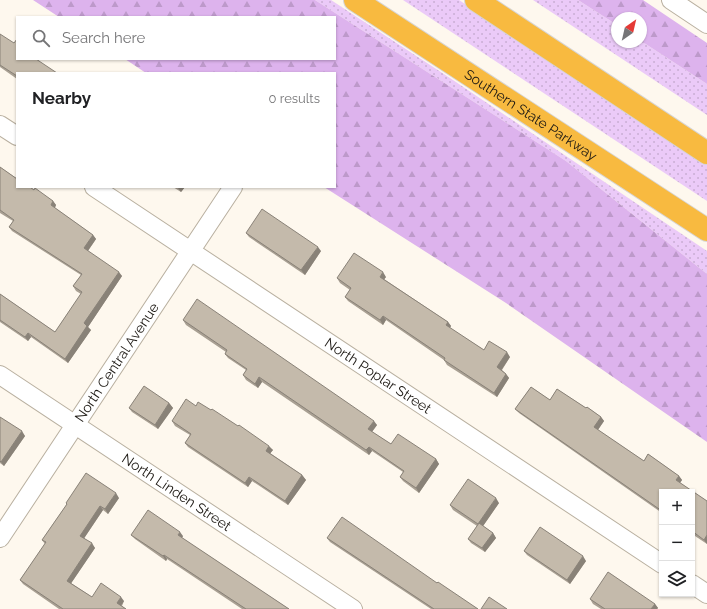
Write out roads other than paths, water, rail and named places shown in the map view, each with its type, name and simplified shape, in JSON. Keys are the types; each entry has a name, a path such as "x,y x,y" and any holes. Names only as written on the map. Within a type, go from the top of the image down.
{"highway":[{"name":"Southern State Parkway","path":"355,0 707,230"},
{"path":"476,0 707,153"}],"street":[{"path":"671,0 707,24"},
{"path":"0,124 16,135"},
{"name":"North Poplar Street","path":"96,188 659,562"},
{"name":"North Central Avenue","path":"0,538 232,188"},
{"name":"North Linden Street","path":"0,375 353,609"},
{"path":"695,586 707,594"},
{"path":"704,609 707,604"}]}
